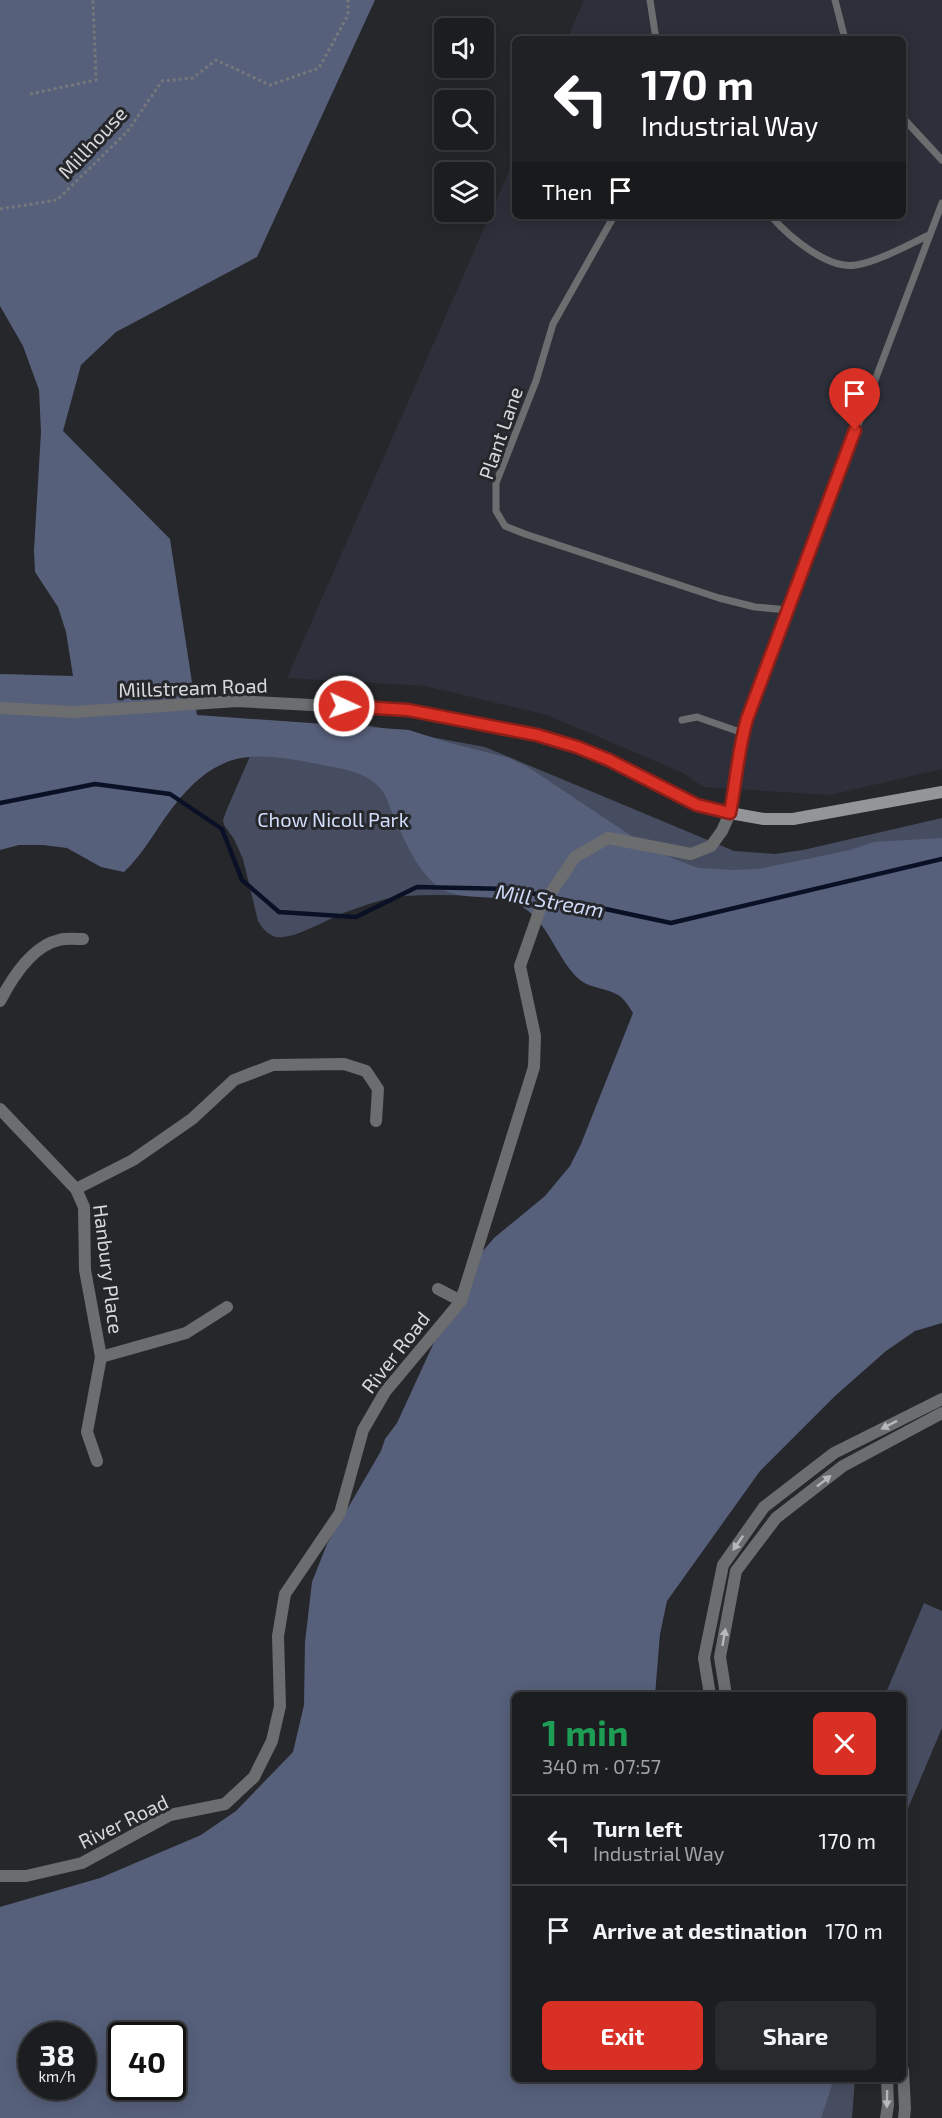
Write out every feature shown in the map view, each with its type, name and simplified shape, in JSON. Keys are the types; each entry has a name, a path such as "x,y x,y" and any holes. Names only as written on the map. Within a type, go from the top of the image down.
{"main road":[{"name":"Millstream Road","path":"730,813 764,819 793,819 942,792"}],"street":[{"name":"Millstream Road","path":"0,708 74,712 237,701 408,710 537,735 577,747 609,760 697,805 730,813"},
{"name":"River Road","path":"0,1876 26,1876 82,1863 170,1815 225,1804 254,1777 272,1741 280,1706 278,1636 285,1594 339,1512 363,1430 384,1392 461,1301 534,1067 535,1036 520,966 540,909 575,858 608,838 690,854 711,846 722,831 730,813"},
{"path":"0,1001 9,985 35,952 58,940 83,939"},
{"path":"76,1189 133,1160 192,1119 234,1080 273,1065 344,1064 366,1071 378,1089 376,1121"},
{"name":"Hanbury Place","path":"0,1109 76,1189 84,1207 85,1270 101,1357 87,1432 97,1461"},
{"path":"438,1289 461,1301"},
{"path":"101,1357 186,1333 226,1307"},
{"path":"710,1692 704,1658 723,1565 764,1507 834,1453 941,1409"},
{"path":"726,1692 720,1657 736,1571 742,1562 776,1518 843,1466 941,1409"},
{"path":"886,2118 887,2082"},
{"path":"904,2082 904,2118"}],"lane":[{"path":"650,0 656,36"},
{"path":"835,0 844,36"},
{"path":"906,121 942,160"},
{"path":"730,813 743,733 942,203"},
{"name":"Plant Lane","path":"612,219 553,324 536,381 496,483 496,511 505,526 525,534 719,598 755,607 788,610"},
{"path":"774,219 800,245 839,264 856,266 929,235"},
{"path":"682,720 697,717 743,733"}],"path":[{"name":"Millhouse","path":"30,94 96,80 93,0"},
{"name":"Millhouse","path":"0,209 57,200 127,132 162,81 193,78 216,60 270,85 319,68 348,15 348,0"}],"shaded area":[{"path":"0,0 375,0 257,257 116,332 81,365 63,431 170,539 197,715 409,730 509,758 528,767 654,851 698,868 758,869 850,850 874,842 942,838 942,1323 915,1331 886,1351 835,1396 760,1471 667,1601 660,1634 655,1692 512,1692 512,2082 833,2082 821,2118 0,2118 0,1907 100,1878 201,1835 236,1811 293,1752 304,1705 305,1642 312,1582 327,1544 381,1451 385,1439 397,1423 464,1277 494,1238 545,1196 570,1166 633,1013 618,995 580,980 565,962 545,929 528,911 508,900 451,893 433,882 412,855 383,792 370,779 345,770 274,757 238,759 221,764 189,788 138,857 124,872 101,867 67,848 19,845 0,850 0,674 73,676 66,632 58,607 35,572 34,550 41,432 39,390 23,346 0,306"},
{"path":"584,0 942,0 942,769 830,795 703,787 683,773 547,715 425,686 287,678 487,222 494,222 494,206 512,165 512,219 906,219 906,36 568,36"}],"green space":[{"name":"Chow Nicoll Park","path":"360,724 485,747 734,851 775,854 803,850 942,818 942,913 534,901 421,895 371,903 290,936 272,935 265,931 258,921 243,859 234,839 224,825 223,820 227,809 261,731"},
{"path":"924,1603 942,1611 942,1728 906,1813 906,1692 886,1692"},
{"path":"721,2082 855,2082 852,2118 706,2118"}],"waterway":[{"name":"Mill Stream","path":"0,803 95,784 170,794 222,829 242,880 279,912 356,917 417,887 512,889 671,923 942,859"}],"route":[{"path":"344,706 408,710 537,735 609,760 697,805 730,813 738,751 747,719 855,430"}]}
